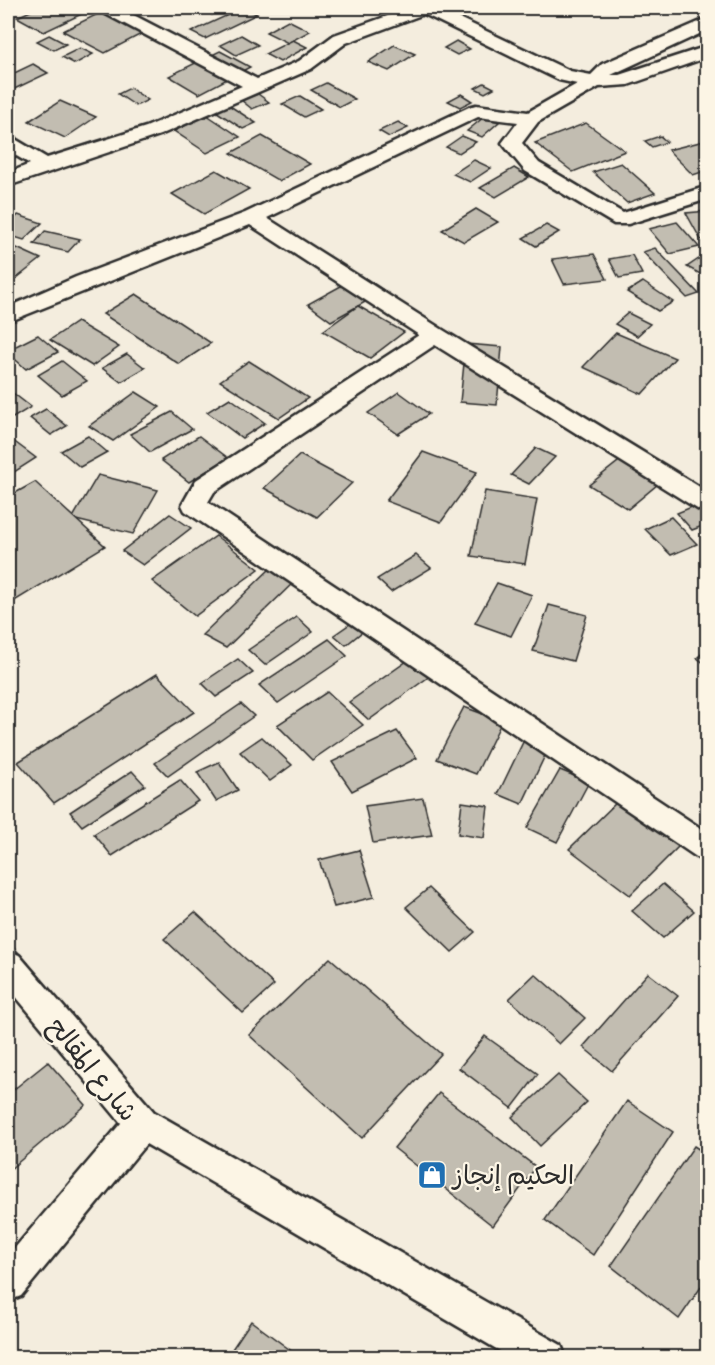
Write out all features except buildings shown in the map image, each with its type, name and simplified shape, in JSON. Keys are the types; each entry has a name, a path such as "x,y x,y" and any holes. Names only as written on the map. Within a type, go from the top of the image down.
{"street":[{"path":"108,8 257,86"},
{"path":"8,180 45,165 153,131 305,65 340,39 425,8 565,76 595,81 621,81 708,51"},
{"path":"708,23 608,68 595,81 531,117 512,143 532,167 621,220 708,192"},
{"path":"8,315 84,282 252,217 476,111 531,117"},
{"path":"8,143 45,165"},
{"path":"252,217 435,335 708,504"},
{"path":"435,335 205,486 194,505 708,849"},
{"name":"شارع المقالح","path":"8,965 142,1124 8,1282"},
{"path":"142,1124 548,1358"}],"place":[{"name":"الحكيم إنجاز","path":"432,1175"}]}
